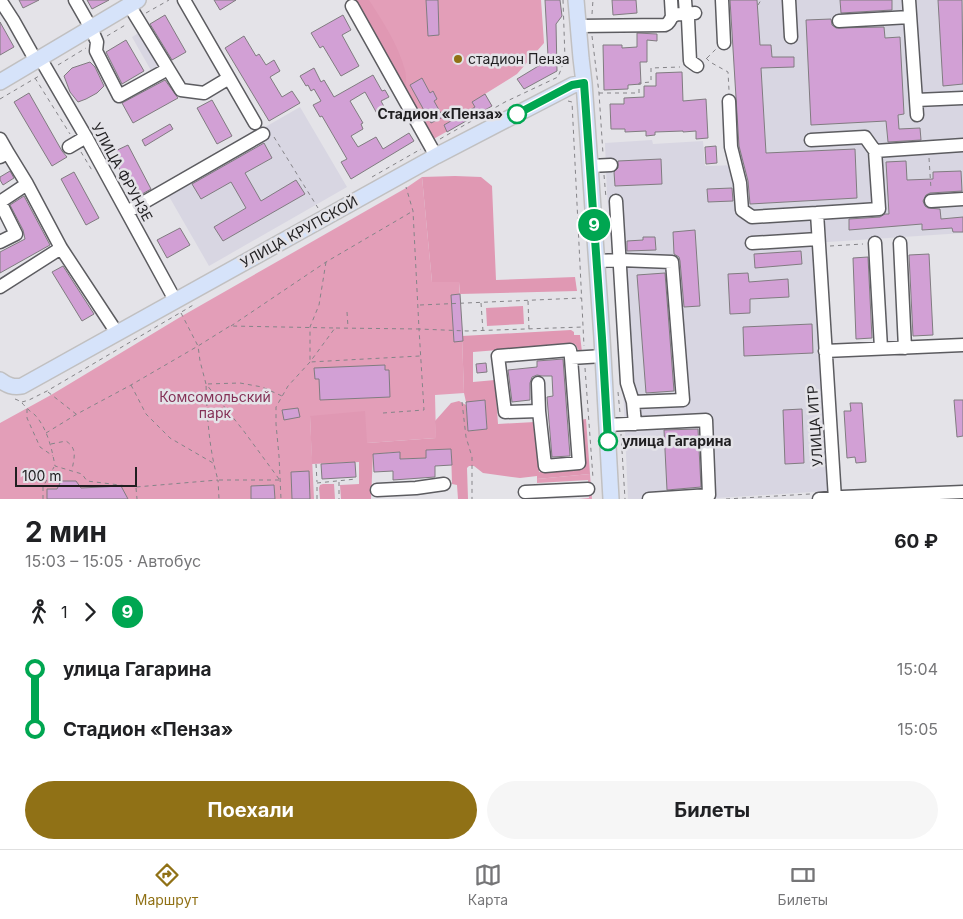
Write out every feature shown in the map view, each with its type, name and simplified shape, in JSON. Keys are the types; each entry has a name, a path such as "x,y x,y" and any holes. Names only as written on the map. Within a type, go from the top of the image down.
{"main road":[{"path":"576,0 597,261 610,499"},
{"path":"0,82 41,64 91,28 133,2"},
{"name":"УЛИЦА КРУПСКОЙ","path":"15,393 22,386 117,333 178,306 436,156 572,85 584,83"},
{"path":"0,380 15,393"}],"street":[{"path":"75,0 91,28 97,42 96,51 119,96 168,69"},
{"path":"184,0 255,123"},
{"path":"578,26 665,25 669,23 672,17 671,0"},
{"path":"685,0 691,13"},
{"path":"722,0 724,42"},
{"path":"789,0 791,37"},
{"path":"909,0 917,115"},
{"path":"133,2 137,18 181,90 204,93 229,78"},
{"name":"УЛИЦА ФРУНЗЕ","path":"3,5 41,64 77,142 127,212 178,306"},
{"path":"352,6 436,156"},
{"path":"672,17 678,14 691,13"},
{"path":"691,13 688,19 690,61 697,66"},
{"path":"839,21 910,16"},
{"path":"916,100 963,98"},
{"path":"729,101 731,148 740,183 742,210 752,217 878,209 875,151 866,137 811,140"},
{"path":"127,212 263,134"},
{"path":"0,139 4,155 27,184 61,248 117,333"},
{"path":"875,151 963,145"},
{"path":"590,166 611,165"},
{"path":"0,242 16,234 0,202 27,184"},
{"path":"931,201 963,199"},
{"path":"616,201 627,383 633,402 635,424"},
{"name":"УЛИЦА ИТР","path":"817,213 835,498"},
{"path":"752,243 819,243"},
{"path":"875,243 882,348"},
{"path":"900,243 905,348"},
{"path":"0,288 61,248"},
{"path":"597,261 672,262 683,400 633,402"},
{"path":"826,350 963,345"},
{"path":"538,383 545,466 579,463 570,350 498,356 505,412 539,410"},
{"path":"571,358 603,356"},
{"path":"604,384 627,383"},
{"path":"607,425 706,420 709,496 649,499"},
{"path":"378,490 416,493 444,484"},
{"path":"525,492 583,490"},
{"path":"815,496 835,498 963,492"}],"path":[{"path":"0,99 34,78 41,64 97,42 169,0"},
{"path":"563,0 565,60"},
{"path":"758,5 761,0"},
{"path":"724,42 706,58 728,72 729,101"},
{"path":"599,93 640,93 639,82 651,82 651,68 679,67"},
{"name":"УЛИЦА ФРУНЗЕ","path":"34,78 77,142 95,177"},
{"path":"566,100 572,102 585,357 583,490"},
{"path":"263,134 274,136 318,208"},
{"path":"928,148 931,201"},
{"path":"383,413 424,410 413,211 403,183"},
{"path":"46,433 198,346 326,262 413,211"},
{"path":"819,243 875,243"},
{"path":"310,362 310,327 319,305 326,262"},
{"path":"419,305 582,298"},
{"path":"528,300 529,329"},
{"path":"481,302 483,331"},
{"path":"178,306 198,346 206,384 207,416 213,463 218,480 219,499"},
{"path":"347,312 348,328"},
{"path":"230,326 276,328 419,328 467,331 583,327"},
{"path":"281,499 276,408 288,386 310,362 335,328"},
{"path":"310,362 420,356"},
{"path":"206,384 240,383 262,387 282,396"},
{"path":"206,384 244,430 279,480"},
{"path":"131,385 146,414 170,438 213,463"},
{"path":"47,391 56,400 77,414"},
{"path":"15,393 27,409 35,415 46,433 50,444 55,466 43,487 43,499"},
{"path":"462,402 466,437 472,457 472,499"},
{"path":"27,409 27,418 40,447 53,456"},
{"path":"50,444 66,441 71,444 74,449 72,472"},
{"path":"316,464 317,499"},
{"path":"55,466 82,474 87,481 136,487 218,480 279,480"},
{"path":"316,483 356,479"},
{"path":"339,481 339,499"},
{"path":"136,487 137,499"},
{"path":"726,499 815,496"}],"shaded area":[{"path":"356,0 369,0 390,34 405,70 408,93 429,130 428,132 382,50"},
{"path":"730,0 963,0 963,233 813,243 830,487 828,491 701,499 628,499 623,386 607,193 605,143 652,140 653,144 703,141 705,166 739,165"},
{"path":"142,31 163,68 153,74 132,37"},
{"path":"300,107 347,187 209,266 163,186"},
{"path":"422,177 481,177 492,186 496,280 575,277 577,291 460,294 459,282 432,282"},
{"path":"523,306 524,324 487,326 486,308"},
{"path":"571,330 574,332 574,335 580,335 582,352 579,351 575,344 473,352 473,382 495,380 498,424 535,422 539,472 581,468 579,420 586,419 590,474 537,479 537,476 520,478 483,473 474,466 469,466 467,468 468,499 458,499 457,485 452,484 451,449 426,450 426,458 400,459 399,452 373,454 371,499 341,499 340,485 359,484 359,462 312,464 310,416 365,411 367,443 436,438 435,421 451,403 459,401 466,405 468,431 487,429 485,401 466,402 462,336"},
{"path":"323,484 334,484 335,499 320,499 319,488"}],"green space":[{"name":"стадион Пенза","path":"352,0 541,0 544,43 517,74 485,94 492,106 430,141"},
{"name":"Комсомольский парк","path":"422,177 432,282 459,282 462,336 464,393 435,395 436,438 367,443 310,416 314,499 0,499 0,423"},
{"path":"590,474 592,499 579,499 589,498 588,480 537,483 537,479"}],"building":[{"path":"19,0 39,0 23,8"},
{"path":"87,0 109,0 92,9"},
{"path":"214,0 236,0 220,10"},
{"path":"426,0 438,0 439,35 428,36"},
{"path":"545,0 560,0 562,16 556,24 557,71 524,89 517,79 545,62 548,56"},
{"path":"612,0 636,0 637,13 613,15"},
{"path":"730,0 757,0 760,45 771,45 772,57 794,57 794,67 761,68 766,153 855,149 857,198 750,204 748,181 739,146"},
{"path":"840,0 892,0 892,10 841,13"},
{"path":"938,0 962,0 963,84 943,86"},
{"path":"165,15 186,52 172,60 150,24"},
{"path":"343,15 351,30 342,35 359,66 341,76 323,46 320,48 311,33"},
{"path":"831,19 832,25 836,28 884,27 885,38 900,37 904,114 898,115 899,129 920,128 921,140 888,142 886,121 811,125 806,20"},
{"path":"0,22 14,47 0,55"},
{"path":"637,33 657,34 657,41 647,40 647,62 640,62 641,84 628,85 628,89 604,90 603,45 622,45 622,48 637,47"},
{"path":"244,36 256,56 259,54 266,65 274,60 280,71 270,77 282,97 292,91 300,103 269,121 225,48"},
{"path":"126,40 144,71 122,84 106,52"},
{"path":"90,62 95,67 104,86 97,93 78,102 70,92 64,76 72,68"},
{"path":"314,68 321,82 324,80 334,97 373,75 382,91 385,90 389,97 381,101 388,114 380,119 365,92 350,101 363,123 361,124 363,129 351,136 358,147 376,137 383,149 409,133 414,141 351,179 341,162 347,159 322,116 320,117 313,105 321,101 314,89 311,91 300,76"},
{"path":"682,72 683,101 706,99 708,138 696,139 696,131 655,132 655,135 646,136 646,131 625,132 625,129 611,129 610,104 624,104 624,98 644,97 644,86 656,86 656,73"},
{"path":"422,78 430,93 433,91 437,99 434,101 443,117 431,123 410,85"},
{"path":"165,80 178,98 133,123 122,103"},
{"path":"29,93 67,157 52,166 14,102"},
{"path":"485,94 492,106 447,132 444,125 475,107 472,102"},
{"path":"212,100 232,136 217,144 197,108"},
{"path":"170,124 173,129 145,146 142,140"},
{"path":"264,143 272,158 245,173 261,201 296,180 305,194 223,241 214,227 246,208 231,182 201,199 192,184"},
{"path":"128,145 151,189 135,198 111,153"},
{"path":"716,146 717,163 706,164 705,147"},
{"path":"661,159 662,184 615,186 614,172 618,168 618,161"},
{"path":"906,161 907,180 933,179 933,172 961,171 962,191 930,193 926,195 923,201 928,208 940,209 941,219 963,217 963,232 953,232 952,228 922,230 922,224 849,230 849,219 880,217 889,214 886,162"},
{"path":"10,171 14,178 3,185 0,177"},
{"path":"74,172 99,218 86,225 61,179"},
{"path":"732,188 733,201 708,202 707,189"},
{"path":"24,196 50,245 0,273 0,252 25,239 23,230 10,205"},
{"path":"180,228 190,245 167,258 157,240"},
{"path":"695,230 700,306 684,307 680,261 679,257 674,254 673,232"},
{"path":"643,237 655,237 656,250 627,251 627,241 643,240"},
{"path":"801,251 802,264 755,268 754,254"},
{"path":"929,254 933,335 913,336 909,255"},
{"path":"868,257 872,338 856,339 853,258"},
{"path":"63,266 94,314 82,321 52,272"},
{"path":"665,273 674,391 646,393 637,275"},
{"path":"748,273 749,282 788,279 789,297 750,299 750,313 730,314 728,274"},
{"path":"460,294 463,341 454,342 451,295"},
{"path":"812,324 813,353 744,356 743,327"},
{"path":"563,359 570,456 552,457 547,397 553,396 552,376 537,375 532,377 530,400 512,402 508,370 537,367 537,361"},
{"path":"486,363 487,372 477,373 476,364"},
{"path":"385,365 385,370 389,370 390,397 320,400 319,379 315,379 314,368"},
{"path":"485,400 487,429 468,431 466,402"},
{"path":"954,400 963,400 963,436 957,437"},
{"path":"850,403 862,403 866,462 856,463 855,457 847,458 844,411 851,411"},
{"path":"298,408 300,417 284,420 282,410"},
{"path":"802,409 804,463 785,464 783,410"},
{"path":"698,429 701,487 667,490 664,430"},
{"path":"451,449 452,465 435,466 435,477 393,480 393,471 374,472 373,454 400,452 400,459 426,458 426,450"},
{"path":"355,462 356,477 322,479 321,464"},
{"path":"309,471 310,499 292,499 291,472"},
{"path":"61,481 76,481 81,488 121,486 128,499 47,499 47,489 57,489"},
{"path":"274,485 275,499 251,499 251,486"}],"bus line":[{"name":"9","path":"517,114 572,85 584,83 608,441"}],"place":[{"name":"стадион Пенза","path":"458,59"},
{"name":"Стадион «Пенза»","path":"517,114"},
{"name":"улица Гагарина","path":"608,441"}]}
